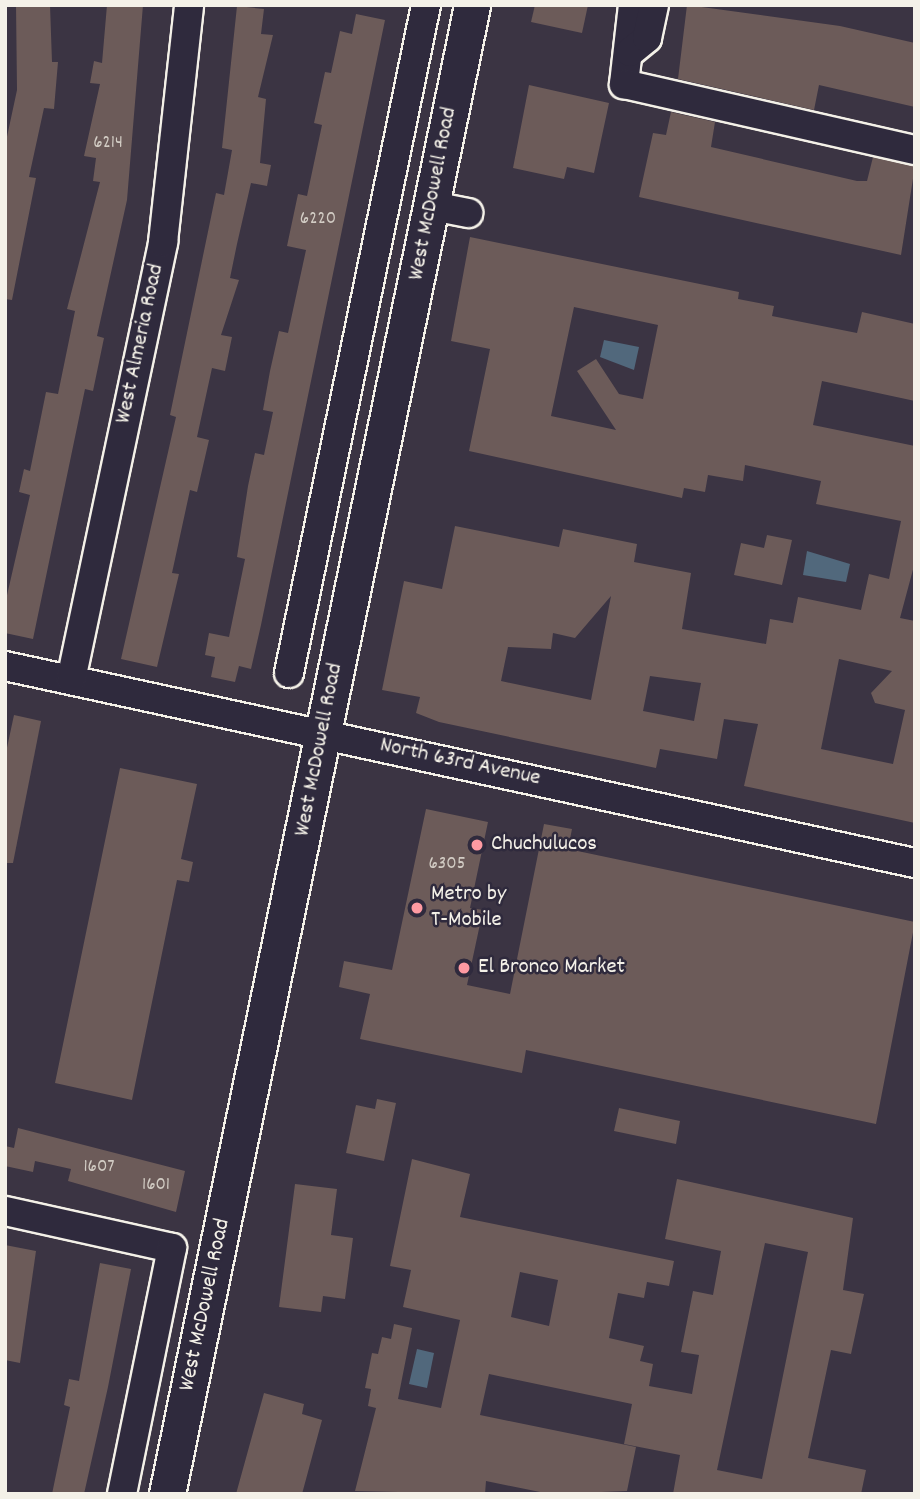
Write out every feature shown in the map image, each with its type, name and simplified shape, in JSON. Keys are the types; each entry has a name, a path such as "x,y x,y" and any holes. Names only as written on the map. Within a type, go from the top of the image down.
{"main road":[{"name":"West McDowell Road","path":"167,1494 472,5"}],"street":[{"name":"West Almeria Road","path":"71,680 163,242 189,5"},
{"name":"West McDowell Road","path":"289,673 426,5"},
{"path":"633,5 631,52 624,84 915,150"},
{"path":"631,52 647,38 654,5"},
{"path":"432,206 468,213"},
{"name":"North 63rd Avenue","path":"5,666 915,863"},
{"name":"West McDowell Road","path":"5,1211 172,1248 122,1494"}],"water":[{"path":"604,340 639,347 634,370 600,357"},
{"path":"807,551 850,564 846,582 803,575"},
{"path":"417,1349 434,1353 427,1388 409,1384"}],"building":[{"path":"16,5 50,5 52,62 58,62 54,109 44,108 29,177 36,178 12,300 5,299 5,146 17,90"},
{"path":"107,5 143,5 127,200 97,336 104,338 93,391 85,389 33,639 5,633 5,604 30,495 19,492 24,469 30,471 46,392 58,394 75,311 67,309 100,182 93,181 96,158 84,156 100,84 90,83 94,61 102,63"},
{"path":"535,5 588,5 582,33 531,22"},
{"path":"687,5 840,26 915,43 915,107 819,85 814,110 678,79"},
{"path":"237,6 264,9 261,34 273,35 258,97 266,99 260,163 271,165 267,186 251,183 237,244 230,278 239,280 221,335 232,337 225,371 212,368 197,437 209,440 197,492 190,490 172,573 179,574 157,667 121,659 176,417 170,415 216,193 224,195 232,150 222,148"},
{"path":"356,14 385,20 261,625 251,669 239,666 235,682 211,677 215,657 205,655 209,633 229,637 245,559 237,557 248,486 255,453 264,455 273,412 263,410 270,371 279,331 288,333 306,250 287,246 298,194 307,196 322,125 314,123 325,72 331,73 340,31 352,34"},
{"path":"529,85 609,103 594,173 567,167 564,179 513,168"},
{"path":"671,112 715,122 711,147 857,181 867,181 873,157 915,166 901,255 639,197 653,133 666,135"},
{"path":"470,237 739,292 738,299 774,306 772,316 857,333 862,312 915,324 915,401 822,381 813,425 915,446 915,562 900,618 915,621 915,823 744,786 758,724 724,719 717,759 660,749 656,768 439,722 416,713 420,697 382,690 404,581 442,589 455,526 559,547 563,529 637,544 634,562 691,573 682,629 766,644 770,619 793,623 798,597 861,610 869,574 889,579 901,521 816,504 821,481 745,465 743,481 708,475 705,492 684,488 682,498 469,451 490,349 451,341","holes":["574,307 658,325 643,399 619,394 596,359 577,371 616,430 551,416","611,596 591,700 501,681 508,647 551,649 553,633 575,638","839,659 892,671 871,693 875,703 905,710 893,764 821,749","650,676 701,683 694,721 643,711"]},
{"path":"767,535 792,540 782,585 734,575 741,543 764,548"},
{"path":"14,715 41,721 13,863 5,863 5,757"},
{"path":"120,768 197,784 181,859 193,862 189,882 177,880 132,1100 55,1083"},
{"path":"426,809 488,822 470,908 483,910 467,985 510,994 544,824 572,829 568,849 915,922 876,1124 526,1050 522,1073 360,1039 370,994 339,987 344,961 392,970"},
{"path":"377,1099 396,1103 384,1161 346,1153 356,1105 375,1109"},
{"path":"619,1108 680,1121 676,1144 614,1131"},
{"path":"18,1128 185,1171 176,1212 68,1181 71,1169 35,1161 33,1172 5,1166 5,1146 14,1148"},
{"path":"412,1159 470,1174 460,1217 674,1261 669,1286 647,1282 644,1298 618,1293 609,1338 644,1346 640,1361 653,1364 649,1386 692,1394 699,1355 681,1352 693,1291 713,1295 721,1251 665,1239 677,1179 853,1218 843,1290 864,1294 851,1354 831,1350 808,1458 866,1470 861,1494 673,1494 680,1455 624,1444 632,1404 489,1374 480,1415 636,1447 627,1491 550,1494 486,1481 485,1494 355,1491 376,1408 368,1406 371,1389 365,1388 372,1353 378,1354 382,1337 391,1339 394,1324 412,1328 398,1399 441,1408 460,1320 403,1307 411,1270 390,1266","holes":["765,1243 808,1252 762,1479 717,1470","520,1272 558,1280 549,1326 511,1317"]},
{"path":"295,1184 337,1189 331,1235 353,1238 345,1299 323,1296 321,1312 279,1307"},
{"path":"5,1245 36,1251 20,1363 5,1360"},
{"path":"100,1263 131,1269 108,1387 84,1494 52,1494 70,1407 64,1405 69,1379 79,1381"},
{"path":"264,1393 304,1404 302,1414 322,1420 302,1494 236,1494"}],"place":[{"name":"Chuchulucos","path":"477,845"},
{"name":"Metro by T-Mobile","path":"417,908"},
{"name":"El Bronco Market","path":"464,968"}]}
